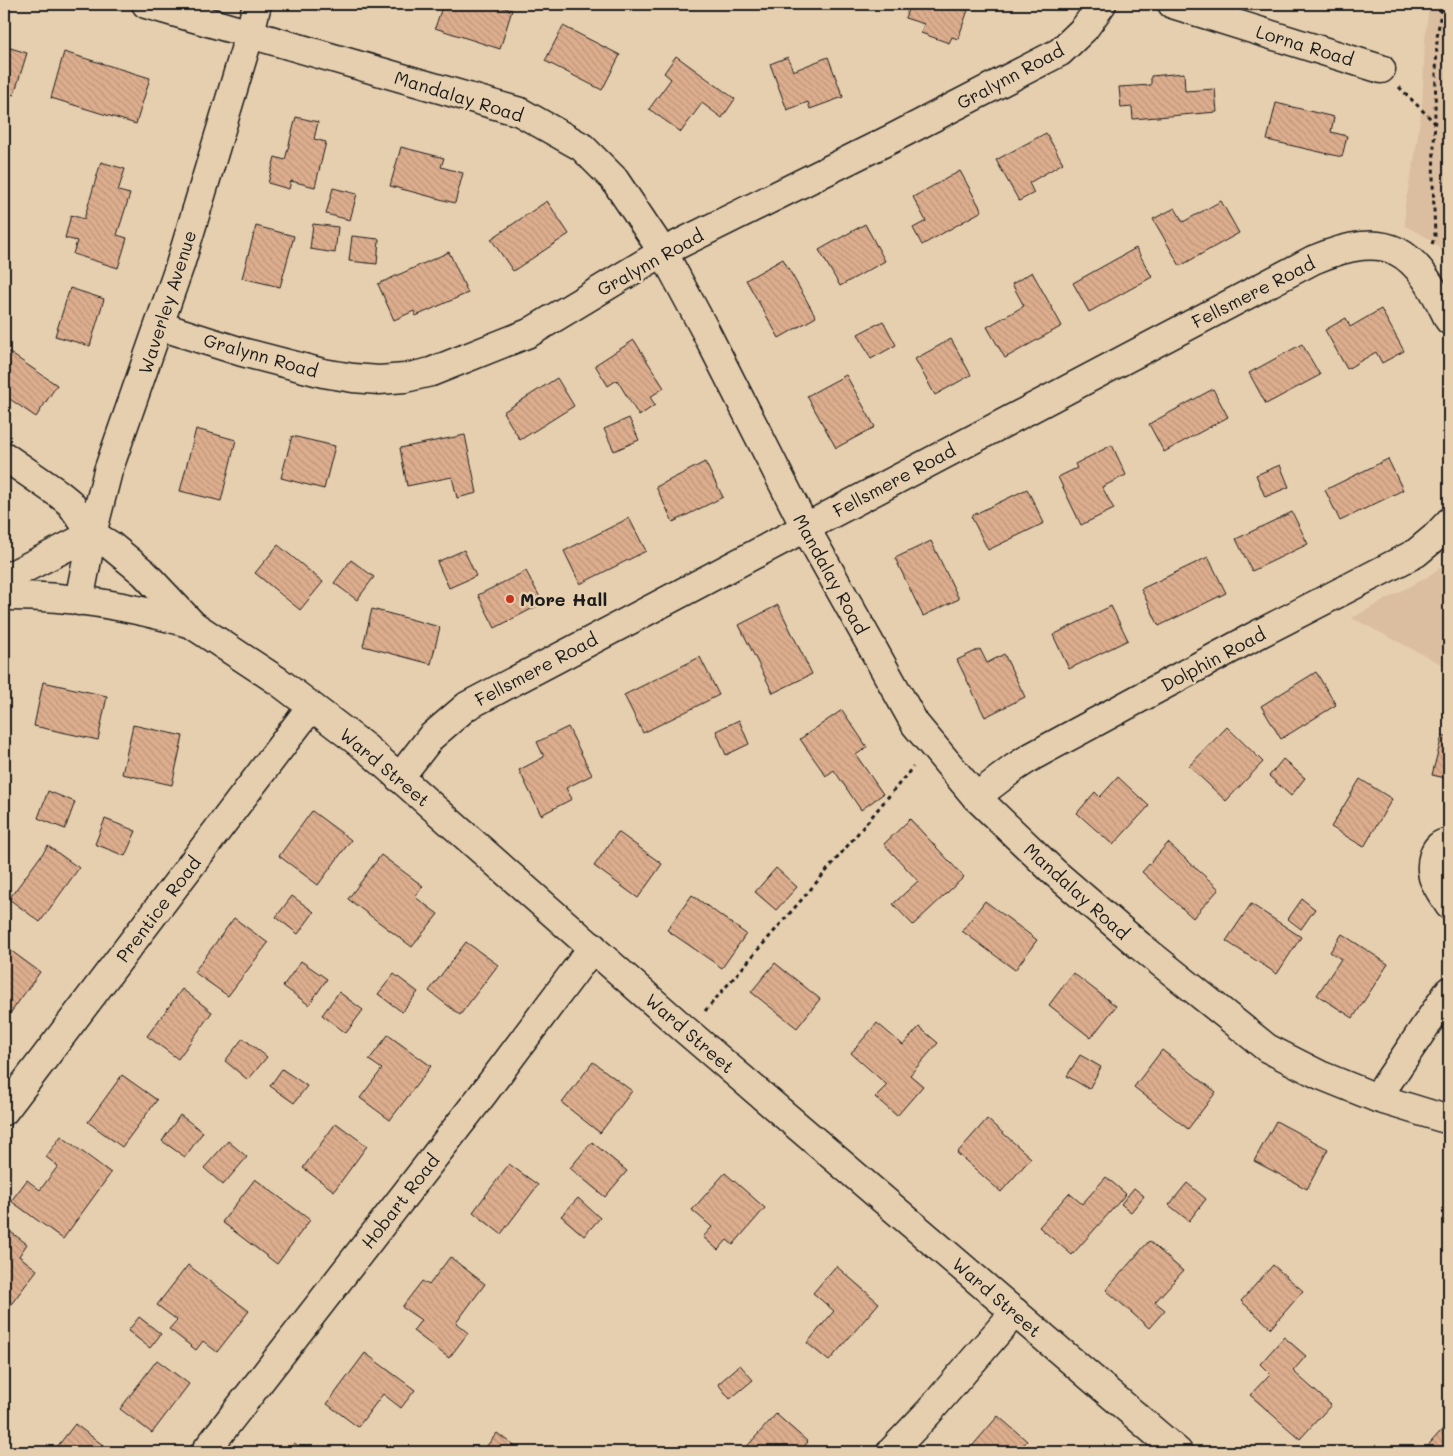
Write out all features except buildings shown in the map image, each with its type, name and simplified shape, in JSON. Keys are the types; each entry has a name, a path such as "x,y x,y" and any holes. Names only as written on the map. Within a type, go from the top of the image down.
{"street":[{"name":"Mandalay Road","path":"146,4 520,112 582,147 614,179 662,252 706,332 805,527 915,724 976,797 1054,872 1140,946 1256,1041 1279,1056 1377,1098 1449,1120"},
{"name":"Waverley Avenue","path":"79,600 92,534 108,471 160,326 188,239 257,4"},
{"name":"Gralynn Road","path":"160,326 250,354 323,373 379,380 405,378 431,372 529,333 662,252 893,138 1060,52 1081,33 1102,4"},
{"name":"Lorna Road","path":"1172,4 1381,69"},
{"name":"Fellsmere Road","path":"399,778 431,737 467,706 1313,260 1347,248 1373,245 1397,252 1416,264"},
{"path":"1416,264 1430,282 1449,320"},
{"path":"4,456 70,503 92,534 4,579"},
{"name":"Dolphin Road","path":"976,797 1014,768 1037,754 1252,637 1416,553 1449,522"},
{"name":"Ward Street","path":"92,534 110,545 144,573 194,625 278,681 366,748 683,1028 1178,1452"},
{"name":"Ward Street","path":"4,596 79,600 137,610 194,625"},
{"name":"Prentice Road","path":"4,1111 311,707"},
{"path":"1449,843 1441,844 1436,848 1433,868 1433,878 1449,905"},
{"name":"Hobart Road","path":"205,1452 477,1102 593,947"},
{"path":"1377,1098 1449,991"},
{"path":"891,1452 928,1413 1015,1312"}],"path":[{"path":"1416,264 1433,243 1435,236 1433,182 1438,38 1442,4"},
{"path":"1381,69 1435,124"},
{"path":"705,1011 841,854 917,762"}],"shaded area":[{"path":"1429,4 1449,4 1449,262 1441,250 1428,238 1405,226 1405,204 1414,161 1422,106 1425,39"},
{"path":"1449,561 1449,668 1352,618 1427,577"}],"place":[{"name":"More Hall","path":"510,599"}]}
